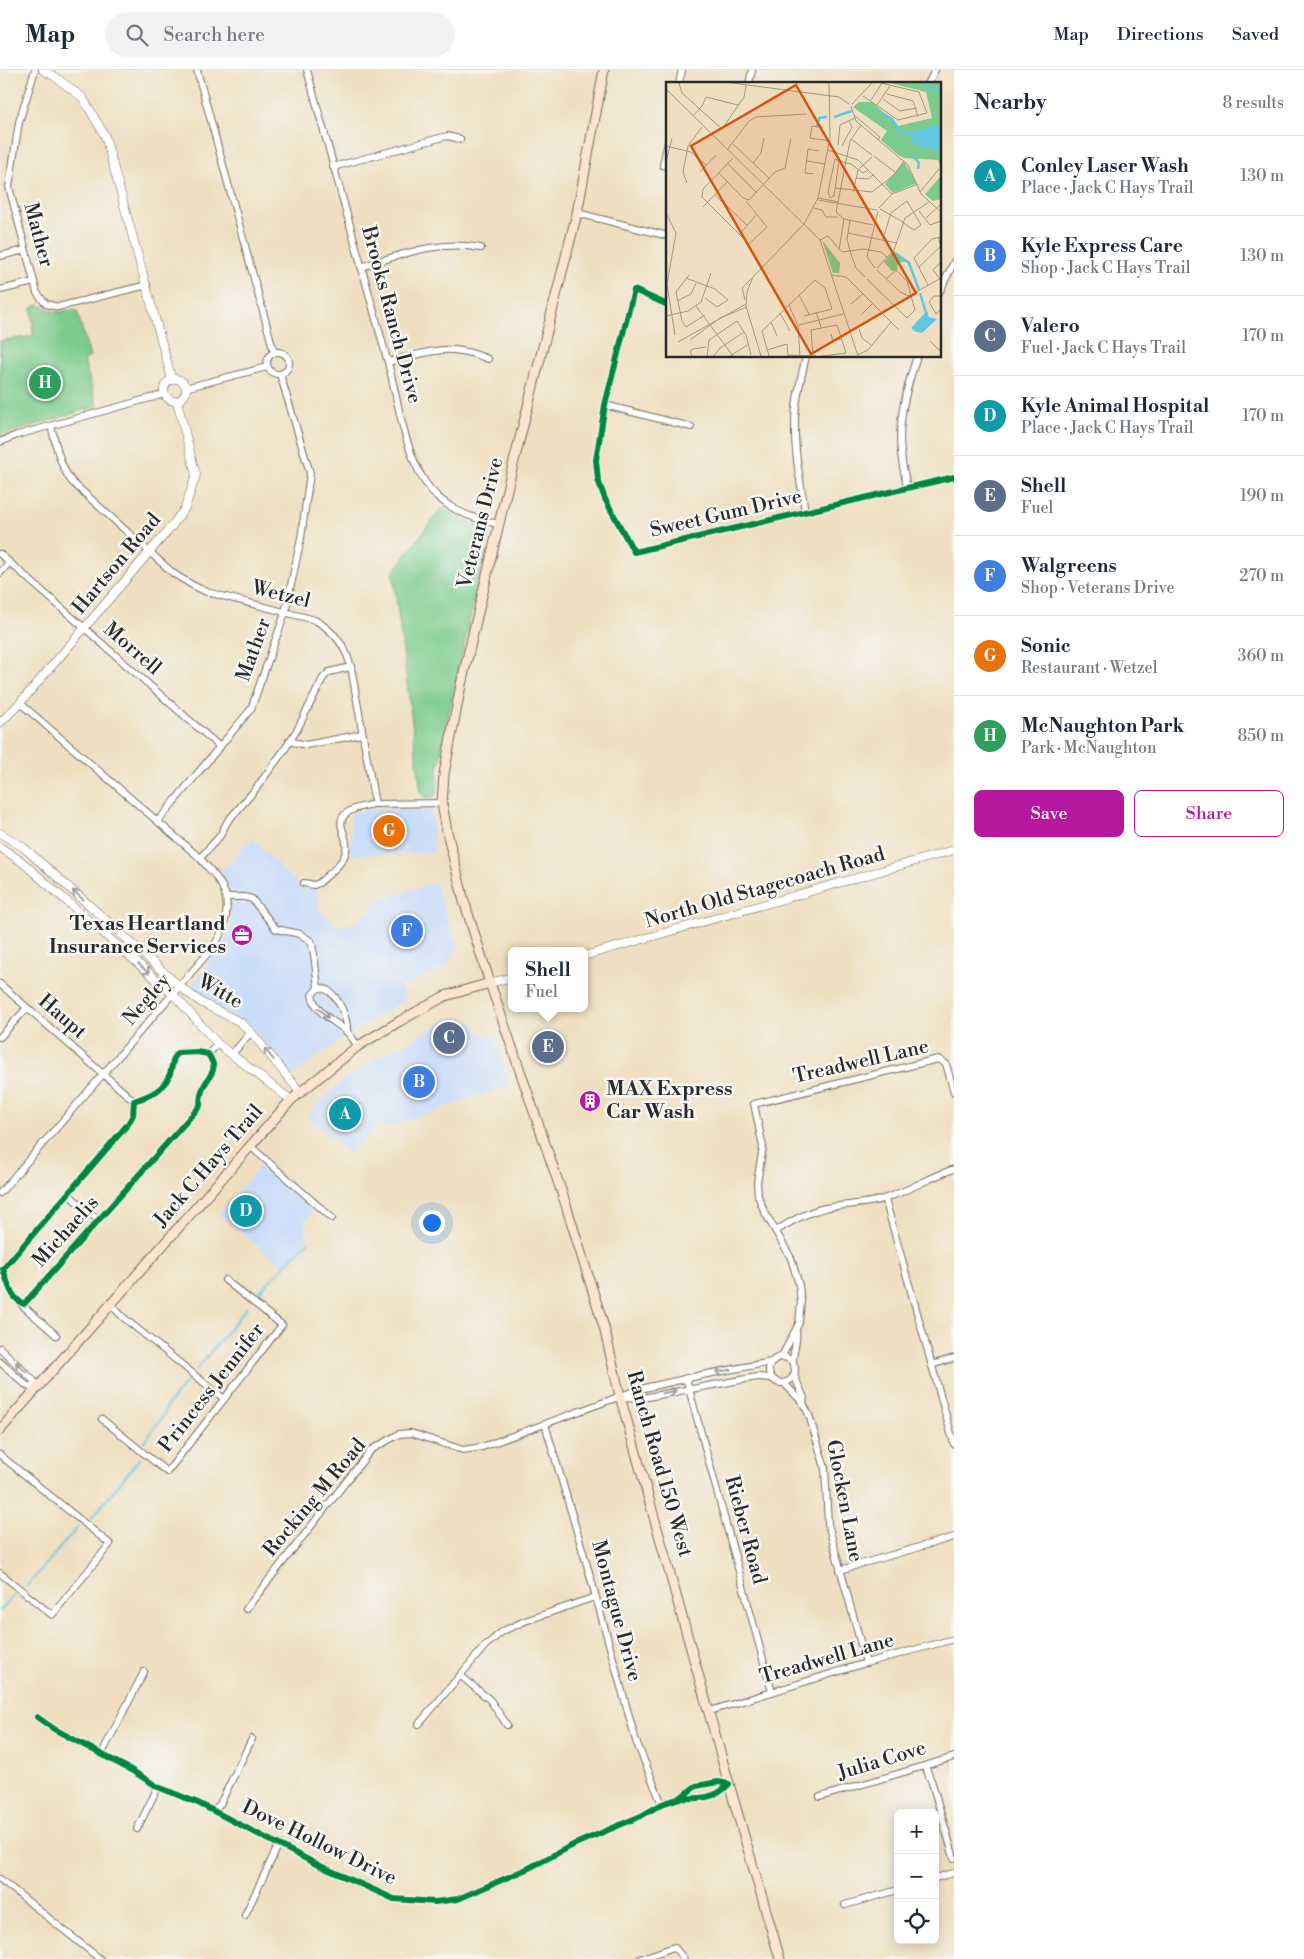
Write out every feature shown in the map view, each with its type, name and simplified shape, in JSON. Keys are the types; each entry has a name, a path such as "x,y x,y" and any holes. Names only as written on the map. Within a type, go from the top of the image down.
{"main road":[{"name":"Veterans Drive","path":"490,983 464,900 446,832 442,803 444,774 460,685 498,524 577,213 604,70"},
{"name":"Jack C Hays Trail","path":"0,1430 291,1100 358,1046 445,996 490,983"},
{"name":"Ranch Road 150 West","path":"490,983 566,1205 604,1327 620,1396 780,1959"}],"street":[{"name":"Mather","path":"35,70 19,122 9,187 37,293 46,304 58,307 146,286"},
{"path":"43,70 54,76 82,98 105,136 172,380"},
{"path":"196,70 274,352"},
{"name":"Brooks Ranch Drive","path":"307,70 388,362 410,450 432,493 460,513 498,524"},
{"path":"929,82 936,70"},
{"path":"333,167 447,136 460,140"},
{"path":"666,151 663,165 666,166"},
{"path":"577,213 666,235"},
{"path":"361,267 430,248 464,244 481,248"},
{"path":"0,256 25,250"},
{"path":"942,287 954,262"},
{"path":"0,290 34,282"},
{"name":"Sweet Gum Drive","path":"666,304 634,290 606,405 596,460 598,480 604,499 634,552 954,477"},
{"path":"388,362 434,350 449,349 470,352 488,359"},
{"path":"274,352 281,352 288,360 288,366 280,374 274,373 267,367 267,360 274,352"},
{"path":"806,358 798,390 795,423 796,456 806,512"},
{"path":"907,488 900,451 901,417 916,358"},
{"path":"185,388 267,367"},
{"name":"Mather","path":"158,821 251,708 285,613 301,538 310,473 280,374"},
{"path":"172,380 178,380 185,388 185,394 177,401 169,399 165,394 164,387 172,380"},
{"path":"0,442 17,435 165,394"},
{"name":"Hartson Road","path":"0,723 20,703 185,508 196,475 177,401"},
{"path":"606,405 691,427"},
{"name":"Wetzel","path":"52,426 60,458 72,482 174,574 207,592 315,620 330,629 347,652 351,667 375,804"},
{"name":"Morrell","path":"0,554 220,747"},
{"path":"0,574 9,563"},
{"path":"200,858 220,836 227,822 254,791 298,728 323,678 329,672 351,667"},
{"path":"20,703 200,858 220,882 226,897 252,899 276,929 300,934 311,941 318,988 312,995 313,1002 325,1016 347,1032 358,1046"},
{"path":"289,741 306,746 362,734"},
{"path":"304,883 314,885 319,883 343,858 347,844 341,825 343,817 353,808 375,804 442,803"},
{"name":"Witte","path":"0,833 23,847 180,987 202,1004 240,1022 251,1032 300,1092"},
{"name":"Witte","path":"0,847 22,862 173,994 218,1044 233,1053 291,1100"},
{"name":"North Old Stagecoach Road","path":"588,955 954,850"},
{"path":"50,887 58,878"},
{"name":"Negley","path":"0,1193 215,945 223,931 226,916 226,897"},
{"path":"490,983 508,978"},
{"name":"Haupt","path":"0,984 134,1101"},
{"path":"318,988 323,988 332,993 346,1019 347,1032"},
{"path":"0,1037 26,1008"},
{"path":"233,1053 251,1032"},
{"path":"134,1101 156,1093 170,1076 173,1058 177,1053 197,1052 208,1054 218,1044"},
{"name":"Michaelis","path":"134,1101 132,1115 128,1124 2,1267 11,1294 21,1304 24,1304 200,1106 203,1088 213,1073 214,1064 208,1054"},
{"name":"Treadwell Lane","path":"776,1231 764,1211 758,1196 757,1182 763,1147 754,1104 938,1059 946,1064 954,1092"},
{"path":"250,1146 332,1218"},
{"path":"620,1396 642,1398 757,1377 772,1378 779,1383 788,1382 794,1375 793,1352 797,1338 796,1330 800,1308 799,1285 791,1258 776,1231 791,1221 823,1209 885,1199 954,1169"},
{"path":"68,1194 98,1220"},
{"path":"885,1199 954,1444"},
{"name":"Princess Jennifer","path":"102,1420 167,1472 282,1325 224,1280"},
{"path":"21,1304 56,1335"},
{"path":"110,1304 124,1318 224,1398"},
{"path":"772,1378 769,1370 771,1362 782,1356 796,1330"},
{"path":"0,1348 34,1381 36,1390"},
{"path":"782,1356 793,1362"},
{"path":"931,1365 954,1358"},
{"path":"0,1362 26,1385 36,1390"},
{"name":"Rocking M Road","path":"246,1609 371,1450 398,1434 411,1433 463,1450 482,1447 640,1389 771,1362"},
{"name":"Glocken Lane","path":"794,1375 804,1398 803,1403"},
{"name":"Rieber Road","path":"686,1378 772,1692"},
{"name":"Glocken Lane","path":"784,1383 803,1403 809,1416 825,1468 828,1524 866,1663"},
{"name":"Montague Drive","path":"545,1424 636,1741 662,1804"},
{"path":"0,1455 110,1544 52,1615 0,1574"},
{"path":"840,1570 954,1538"},
{"path":"419,1724 485,1646 503,1631 525,1621 595,1597"},
{"name":"Treadwell Lane","path":"710,1711 866,1663 954,1640"},
{"path":"101,1755 144,1672"},
{"path":"461,1676 490,1700 507,1725"},
{"name":"Dove Hollow Drive","path":"37,1717 54,1729 131,1770 158,1787 214,1811 318,1865 394,1899 435,1902 458,1899 494,1884 575,1844 641,1816 662,1804 680,1798 696,1786 718,1782 729,1784"},
{"path":"214,1811 220,1804 252,1739"},
{"name":"Julia Cove","path":"820,1797 954,1757"},
{"path":"926,1766 954,1858"},
{"name":"Dove Hollow Drive","path":"680,1798 698,1799 721,1792 729,1784"},
{"path":"136,1829 158,1787"},
{"path":"245,1916 279,1844"},
{"path":"939,1877 954,1873"},
{"path":"0,1879 100,1959"},
{"path":"845,1906 894,1891"},
{"path":"640,1959 674,1947 684,1959"}],"shaded area":[{"path":"367,810 432,810 434,853 351,855 351,814"},
{"path":"252,838 300,887 317,889 319,909 338,927 360,921 375,902 435,882 456,942 456,950 446,967 400,986 406,999 353,1031 292,1076 254,1030 201,999 190,990 230,929 231,892 221,872"},
{"path":"463,1019 474,1023 479,1032 485,1036 494,1036 510,1085 383,1129 380,1123 349,1154 307,1115 345,1078 447,1020"},
{"path":"262,1164 314,1211 305,1220 307,1239 283,1266 218,1214"}],"green space":[{"path":"38,304 55,311 77,311 90,357 84,360 97,406 0,436 0,341 33,336 32,309"},
{"path":"441,508 461,519 488,529 489,534 445,731 438,769 437,793 433,797 426,797 421,793 393,573"}],"waterway":[{"path":"256,1295 308,1242"},
{"path":"197,1369 247,1307"},
{"path":"144,1442 164,1415 166,1407 188,1380"},
{"path":"91,1519 140,1458"},
{"path":"27,1586 78,1527"},
{"path":"0,1611 15,1594"}],"cycle path":[{"path":"666,304 634,290 605,405 596,460 598,480 605,499 634,552 954,477"},
{"path":"197,1052 208,1054 213,1064 213,1071 202,1091 200,1106 24,1304 19,1301 10,1289 3,1269 128,1124 133,1115 134,1101 154,1093 163,1086 169,1076 177,1053 197,1052"},
{"path":"37,1717 54,1729 131,1770 158,1787 198,1803 318,1865 394,1899 435,1902 458,1899 529,1868 575,1844 641,1816 662,1804 680,1798 696,1786 718,1782 729,1784 719,1793 707,1797 680,1798"}],"place":[{"name":"McNaughton Park","path":"45,383"},
{"name":"Sonic","path":"389,831"},
{"name":"Walgreens","path":"407,931"},
{"name":"Texas Heartland Insurance Services","path":"242,935"},
{"name":"Valero","path":"449,1038"},
{"name":"Shell","path":"548,1047"},
{"name":"Kyle Express Care","path":"419,1082"},
{"name":"MAX Express Car Wash","path":"590,1101"},
{"name":"Conley Laser Wash","path":"345,1114"},
{"name":"Kyle Animal Hospital","path":"246,1211"}]}
